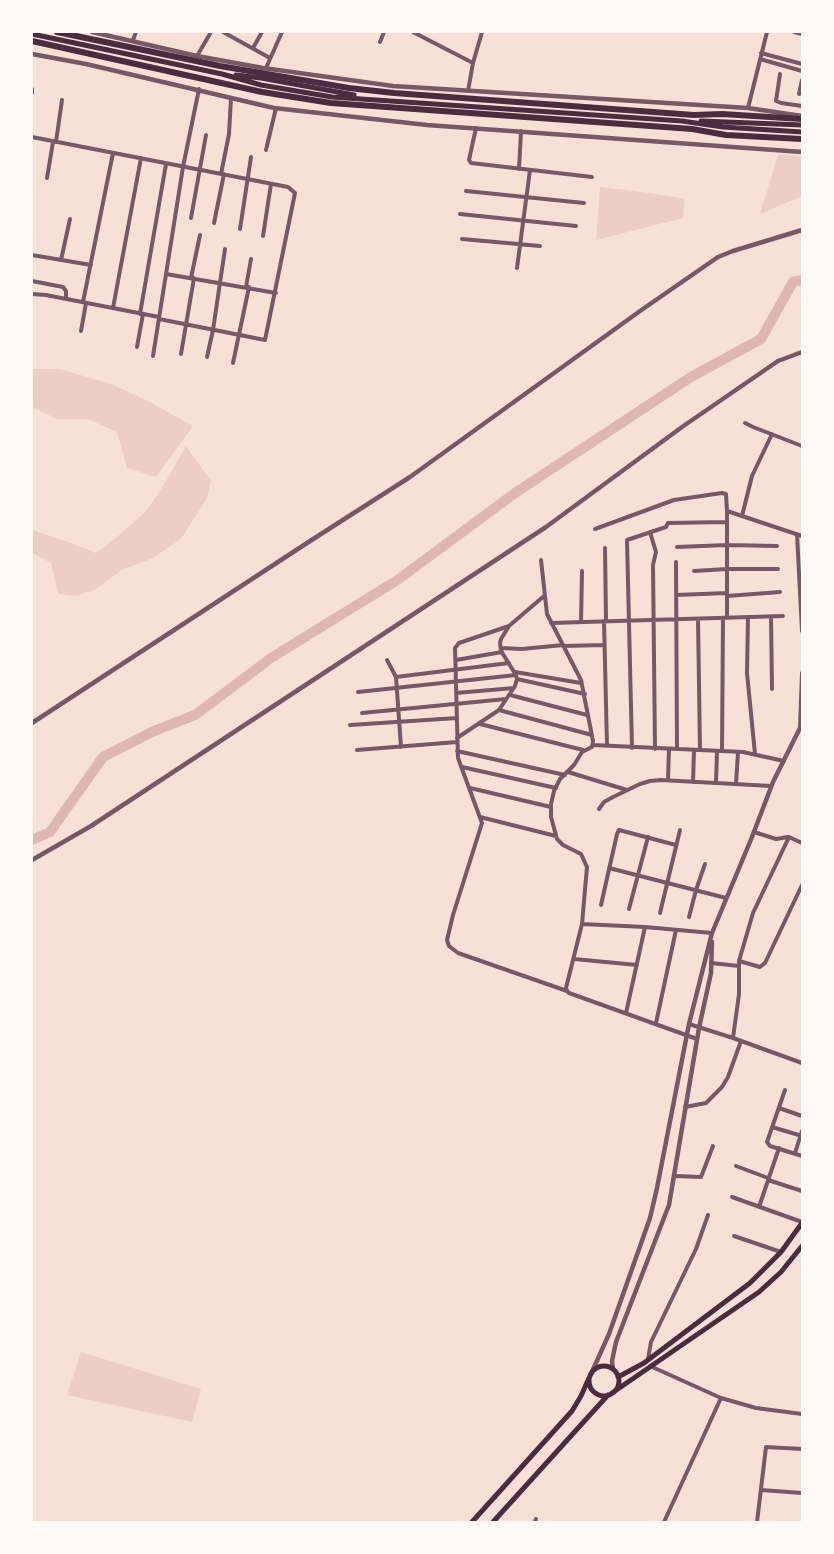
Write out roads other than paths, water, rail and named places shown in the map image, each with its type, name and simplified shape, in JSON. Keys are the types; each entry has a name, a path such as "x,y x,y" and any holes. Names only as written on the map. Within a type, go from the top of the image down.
{"main road":[{"path":"57,32 349,88 694,115 802,118"},
{"path":"32,34 222,74 261,78 369,98 802,132"},
{"path":"32,41 262,92 331,103 692,129 726,135 802,139"},
{"path":"682,121 802,124"},
{"path":"618,1377 646,1361 750,1283 801,1230 802,1222"},
{"path":"590,1376 589,1384 594,1392 598,1395 610,1394 759,1292 781,1272 802,1246"},
{"path":"472,1522 572,1411 590,1376 598,1367 613,1369 618,1377 618,1386 493,1522"}],"street":[{"path":"92,32 105,33 228,64 393,86 748,108 802,118"},
{"path":"134,40 136,32"},
{"path":"197,56 211,32"},
{"path":"222,32 270,58"},
{"path":"253,48 262,32"},
{"path":"266,68 282,32"},
{"path":"380,42 384,32"},
{"path":"413,32 473,63"},
{"path":"468,92 482,32"},
{"path":"748,108 767,32"},
{"path":"794,32 802,34"},
{"path":"761,53 802,64"},
{"path":"32,54 199,89 276,108 427,125 802,152"},
{"path":"760,59 802,71"},
{"path":"780,74 776,101 781,104 802,106"},
{"path":"799,94 802,81"},
{"path":"153,356 183,166 199,89"},
{"path":"214,223 229,134 231,97"},
{"path":"47,178 62,100"},
{"path":"266,150 276,108"},
{"path":"476,128 469,160 471,163 592,177"},
{"path":"519,169 521,131"},
{"path":"191,218 206,135"},
{"path":"32,137 288,187 295,193 266,340 113,308 32,294"},
{"path":"81,331 84,303 113,153"},
{"path":"240,229 251,157"},
{"path":"113,308 141,158"},
{"path":"137,347 166,163"},
{"path":"517,268 530,170"},
{"path":"263,236 272,184"},
{"path":"466,191 584,203"},
{"path":"460,214 576,226"},
{"path":"61,260 70,219"},
{"path":"32,723 410,477 718,257 802,230"},
{"path":"180,354 200,234"},
{"path":"462,239 540,246"},
{"path":"207,357 225,249"},
{"path":"32,255 91,265"},
{"path":"233,363 240,334 251,259"},
{"path":"166,274 276,293"},
{"path":"32,281 63,287 66,291 66,299"},
{"path":"32,860 91,826 546,527 682,427 778,361 802,352"},
{"path":"745,423 802,446"},
{"path":"742,516 752,476 772,434"},
{"path":"595,529 674,500 722,493 727,496 727,594 716,783"},
{"path":"727,511 802,536"},
{"path":"632,748 627,540 666,526 668,523 727,522"},
{"path":"650,532 657,552 653,565 655,749"},
{"path":"797,534 802,631"},
{"path":"676,547 777,546"},
{"path":"605,548 604,645 607,747"},
{"path":"541,560 546,609 582,682 593,745"},
{"path":"676,562 677,749"},
{"path":"694,572 727,569 778,569"},
{"path":"581,622 582,571"},
{"path":"676,594 780,592"},
{"path":"357,750 457,740 499,710 514,688 516,675 501,650 501,639 509,626 544,595"},
{"path":"551,623 783,616"},
{"path":"748,617 747,673 755,754"},
{"path":"771,617 772,690"},
{"path":"698,619 700,750"},
{"path":"509,626 457,644 455,648 457,751 482,823 448,934 449,946 458,953 697,1039"},
{"path":"456,660 501,650 563,645 604,645"},
{"path":"387,660 396,677 401,747"},
{"path":"396,677 509,663"},
{"path":"590,1376 609,1334 650,1218 689,1024 712,933 771,786 801,726 802,673"},
{"path":"358,692 516,675 582,682"},
{"path":"516,675 585,694"},
{"path":"456,693 514,688"},
{"path":"510,695 588,715"},
{"path":"362,713 506,699"},
{"path":"499,710 592,735"},
{"path":"350,725 457,718"},
{"path":"479,724 585,751"},
{"path":"593,745 738,752 784,761"},
{"path":"567,991 582,924 587,867 581,854 557,839 551,817 551,807 556,788 582,752 593,745"},
{"path":"668,780 669,749"},
{"path":"693,782 694,750"},
{"path":"457,751 566,774 627,790"},
{"path":"736,784 738,752"},
{"path":"462,767 556,788"},
{"path":"599,809 604,802 650,781 771,786"},
{"path":"469,788 551,807"},
{"path":"480,817 556,836"},
{"path":"601,905 619,830 676,845"},
{"path":"660,913 680,830"},
{"path":"754,832 776,839 789,837 802,843"},
{"path":"628,909 648,837"},
{"path":"733,1038 739,994 739,963 753,913 789,837"},
{"path":"689,917 705,864"},
{"path":"609,868 726,898"},
{"path":"711,963 760,966 765,963 802,885"},
{"path":"582,924 712,933"},
{"path":"626,1012 645,927"},
{"path":"656,1023 676,930"},
{"path":"613,1369 612,1361 616,1342 669,1205 699,1028 711,974 712,933"},
{"path":"574,959 637,965"},
{"path":"689,1024 802,1063"},
{"path":"685,1107 706,1102 722,1087 741,1041"},
{"path":"785,1090 768,1144 802,1156"},
{"path":"778,1108 802,1116"},
{"path":"772,1127 802,1134 795,1153"},
{"path":"674,1176 701,1177 712,1146"},
{"path":"759,1207 778,1148"},
{"path":"736,1166 802,1191"},
{"path":"732,1197 802,1222"},
{"path":"708,1215 696,1249 651,1342 646,1361 652,1367 721,1398 756,1408 802,1414"},
{"path":"734,1236 781,1252"},
{"path":"664,1522 721,1398"},
{"path":"757,1522 766,1447 802,1449"},
{"path":"760,1490 802,1493"}],"waterway":[{"path":"32,840 50,832 103,757 154,731 195,715 271,658 399,579 515,493 691,377 761,339 793,282 802,280"}]}
